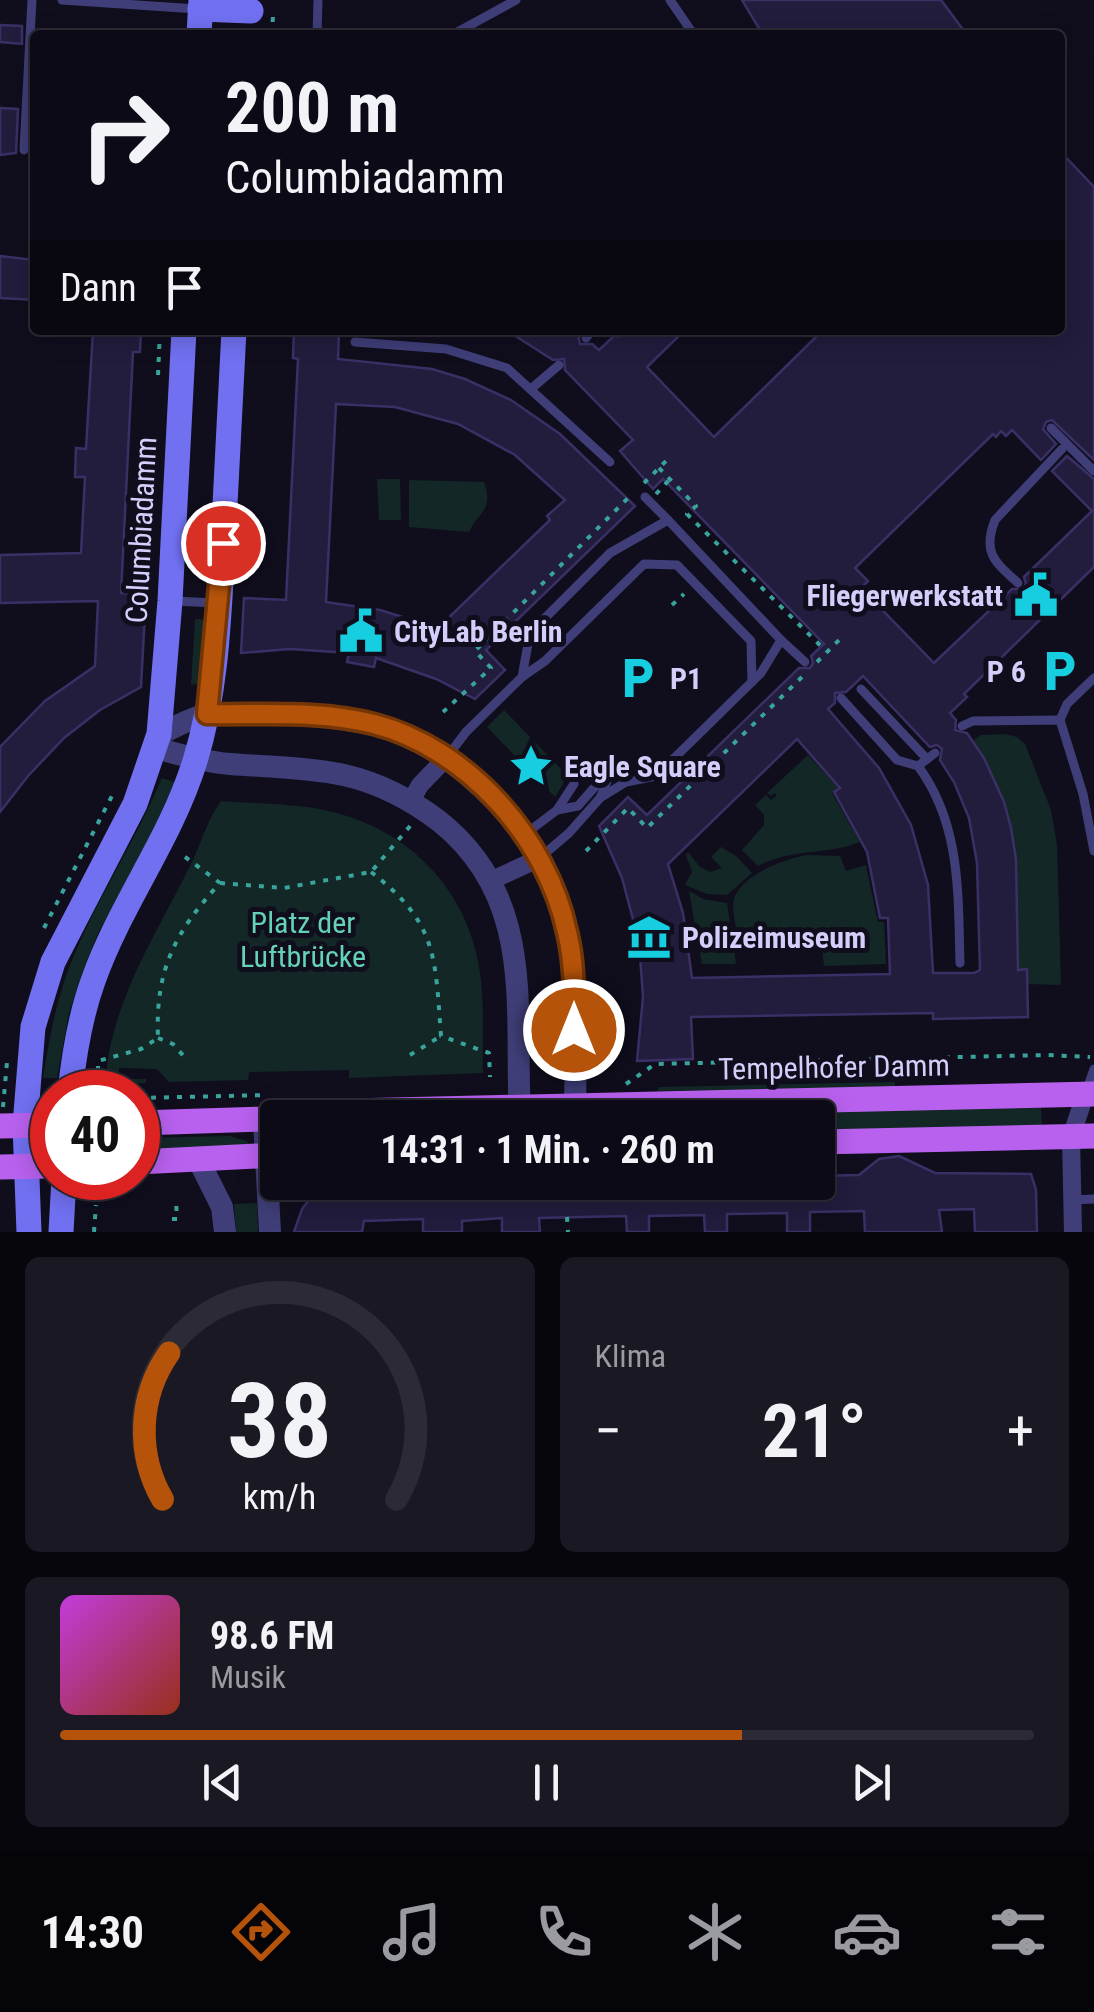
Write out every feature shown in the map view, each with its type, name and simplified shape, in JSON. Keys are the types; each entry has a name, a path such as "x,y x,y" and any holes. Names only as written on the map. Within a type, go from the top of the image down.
{"main road":[{"path":"200,15 251,15"},
{"name":"Columbiadamm","path":"157,741 170,601 184,335"},
{"path":"72,1070 93,980 114,932 164,842 196,759 207,714 220,604 234,335"},
{"path":"30,1151 13,1125 33,1027 53,962 134,804 157,741"},
{"name":"Tempelhofer Damm","path":"835,1102 1090,1094"},
{"name":"Tempelhofer Damm","path":"160,1123 260,1119"},
{"path":"835,1142 1082,1136"},
{"path":"160,1161 260,1157"},
{"path":"0,1167 30,1166"},
{"path":"29,1232 34,1200"},
{"path":"61,1232 63,1200"}],"street":[{"path":"157,741 207,714 339,717 397,731 447,757 469,774 524,835 556,893 571,951 575,1100"},
{"path":"157,741 196,759 345,776 375,784 416,805 452,832 498,896 516,971 521,1028 520,1100"},
{"path":"416,805 420,785 447,757"},
{"path":"490,882 540,858"},
{"path":"1073,1232 1072,1200 1090,1094"},
{"path":"198,1160 222,1207 226,1232"},
{"path":"270,1232 271,1200"}],"lane":[{"path":"30,30 32,0"},
{"path":"62,0 200,15"},
{"path":"317,30 318,0"},
{"path":"461,30 516,0"},
{"path":"670,0 691,30"},
{"path":"24,150 30,38"},
{"path":"355,342 435,347 507,368 610,462"},
{"path":"532,388 559,364"},
{"path":"1052,428 1094,471"},
{"path":"1018,582 992,558 989,535 995,520 1062,449"},
{"path":"645,497 805,662"},
{"path":"522,677 530,633 610,552 668,520"},
{"path":"447,757 466,732 522,677 545,661 644,564 677,566 751,641 752,682"},
{"path":"170,601 220,604"},
{"path":"540,858 600,798 626,782 656,776 762,673 782,640"},
{"path":"1094,678 1067,704 1060,720 1087,809 1094,851"},
{"path":"861,689 926,759 952,833 960,963"},
{"path":"840,698 898,760 926,759"},
{"path":"962,726 973,721 1060,720"},
{"path":"600,798 611,772"},
{"path":"556,810 578,806 600,781"},
{"path":"524,835 556,810 574,784"},
{"path":"1090,1094 1094,1069"},
{"path":"1072,1200 1094,1199"}],"path":[{"path":"443,712 491,668 474,652 668,458"},
{"path":"659,468 696,506 687,514 827,652"},
{"path":"658,492 670,479"},
{"path":"672,606 690,588"},
{"path":"586,850 628,808 647,828 842,637"},
{"path":"181,854 220,883 284,888 371,872 400,842 416,805"},
{"path":"174,867 187,840"},
{"path":"371,872 414,912 426,936 436,963 442,1036"},
{"path":"158,1038 158,989 168,959 180,930 220,883"},
{"path":"410,1055 442,1036 489,1052 490,1077"},
{"path":"158,1038 173,1044 188,1061"},
{"path":"98,1070 98,1061 142,1049 158,1038"},
{"path":"90,1064 93,1050"},
{"path":"617,1087 654,1064 1046,1054 1094,1058"},
{"path":"160,1097 210,1096"},
{"path":"172,1219 177,1218 176,1200"},
{"path":"94,1232 96,1205"},
{"path":"567,1217 568,1232"}],"green space":[{"path":"377,479 400,479 401,520 379,520"},
{"path":"409,480 484,482 486,505 469,532 409,527"},
{"path":"195,619 208,625 202,683 191,685"},
{"path":"504,710 565,773 555,797 536,778 540,765 530,757 519,760 487,727"},
{"path":"1005,734 1025,744 1051,810 1057,845 1061,985 1027,984 1026,970 1018,970 1016,880 1008,823 989,768 973,741 981,735"},
{"path":"808,755 838,787 832,793 860,842 785,856 758,866 742,850 764,825 764,815 755,805 766,795 771,800 777,795 767,793"},
{"path":"162,778 175,782 148,843 98,933 69,1013 58,1070 44,1070 55,1013 70,966"},
{"name":"Platz der Luftbrücke","path":"221,801 328,811 383,831 428,865 446,886 472,937 482,993 483,1073 349,1078 349,1070 249,1072 248,1080 169,1082 157,1069 107,1070 128,991"},
{"path":"721,847 752,873 727,895 707,894 685,885 692,872 688,852 700,867 710,872 722,868 711,857"},
{"path":"808,855 840,856 846,871 866,865 878,922 884,922 886,964 824,966 822,946 740,947 733,910 738,890 765,869"},
{"path":"689,891 703,899 727,903 736,964 702,964"},
{"path":"895,1082 895,1088 657,1091 659,1087"},
{"path":"1041,1106 1042,1126 835,1131 835,1110"},
{"path":"230,1136 247,1141 249,1146 160,1151 160,1138"},
{"path":"257,1203 258,1232 236,1232 234,1204"}],"building":[{"path":"742,0 941,0 963,30 760,30"},
{"path":"0,25 22,26 22,44 0,42"},
{"path":"0,108 18,109 16,153 0,155"},
{"path":"1065,156 1094,187 1094,460 1052,420 1043,429 1056,444 1041,460 1012,430 1006,436 1001,431 996,437 993,434 855,568 868,581 861,588 934,663 1012,589 1023,589 1024,577 1092,511 1052,471 1067,456 1094,479 1094,567 964,694 967,697 950,713 956,720 955,730 967,733 984,758 1011,828 1016,859 1018,970 1027,969 1028,1017 933,1019 933,1013 691,1017 693,1059 637,1061 643,997 639,942 622,878 599,826 628,797 647,815 799,668 810,668 811,656 824,644 663,479 653,489 620,451 633,440 565,370 564,359 553,360 514,335 578,335 580,344 592,344 599,350 615,335 680,335 647,367 714,437 818,335 1065,335","holes":["863,676 930,747 937,745 942,749 940,760 969,818 977,863 980,970 974,973 933,973 928,885 911,825 879,768 828,709 835,703 835,693 846,692","797,739 840,788 834,792 867,852 880,918 888,918 890,974 692,978 683,913 668,864"]},
{"path":"0,256 30,259 30,300 0,298"},
{"path":"93,335 141,335 140,352 133,352 121,593 146,594 141,687 100,710 64,738 0,812 0,747 45,701 95,666 98,601 0,603 0,555 81,553 85,477 75,477 76,448 86,449"},
{"path":"294,335 339,335 338,359 432,369 465,379 511,400 560,434 635,506 486,650 505,670 475,699 436,679 376,658 374,667 347,662 349,653 290,649 241,653 244,598 286,600 298,359 293,358","holes":["336,404 395,407 458,424 515,455 565,500 547,516 550,520 438,628 380,610 326,602"]},
{"path":"899,1156 935,1173 1031,1174 1036,1190 1037,1232 975,1232 974,1209 939,1210 942,1232 865,1232 864,1211 810,1212 810,1232 787,1232 787,1213 727,1214 727,1232 705,1232 704,1215 649,1216 649,1232 627,1232 626,1216 539,1218 540,1232 502,1232 502,1218 462,1221 462,1232 423,1232 423,1219 364,1221 362,1232 294,1232 309,1200 835,1200 835,1176 859,1175 879,1159"}],"place":[{"name":"Fliegerwerkstatt","path":"1036,595"},
{"name":"CityLab Berlin","path":"361,631"},
{"name":"P 6","path":"1059,671"},
{"name":"P1","path":"637,678"},
{"name":"Eagle Square","path":"531,766"},
{"name":"Polizeimuseum","path":"649,937"}],"route":[{"path":"223,543 207,714 319,715 373,724 422,742 469,774 524,835 556,893 571,951 574,1030"}]}
